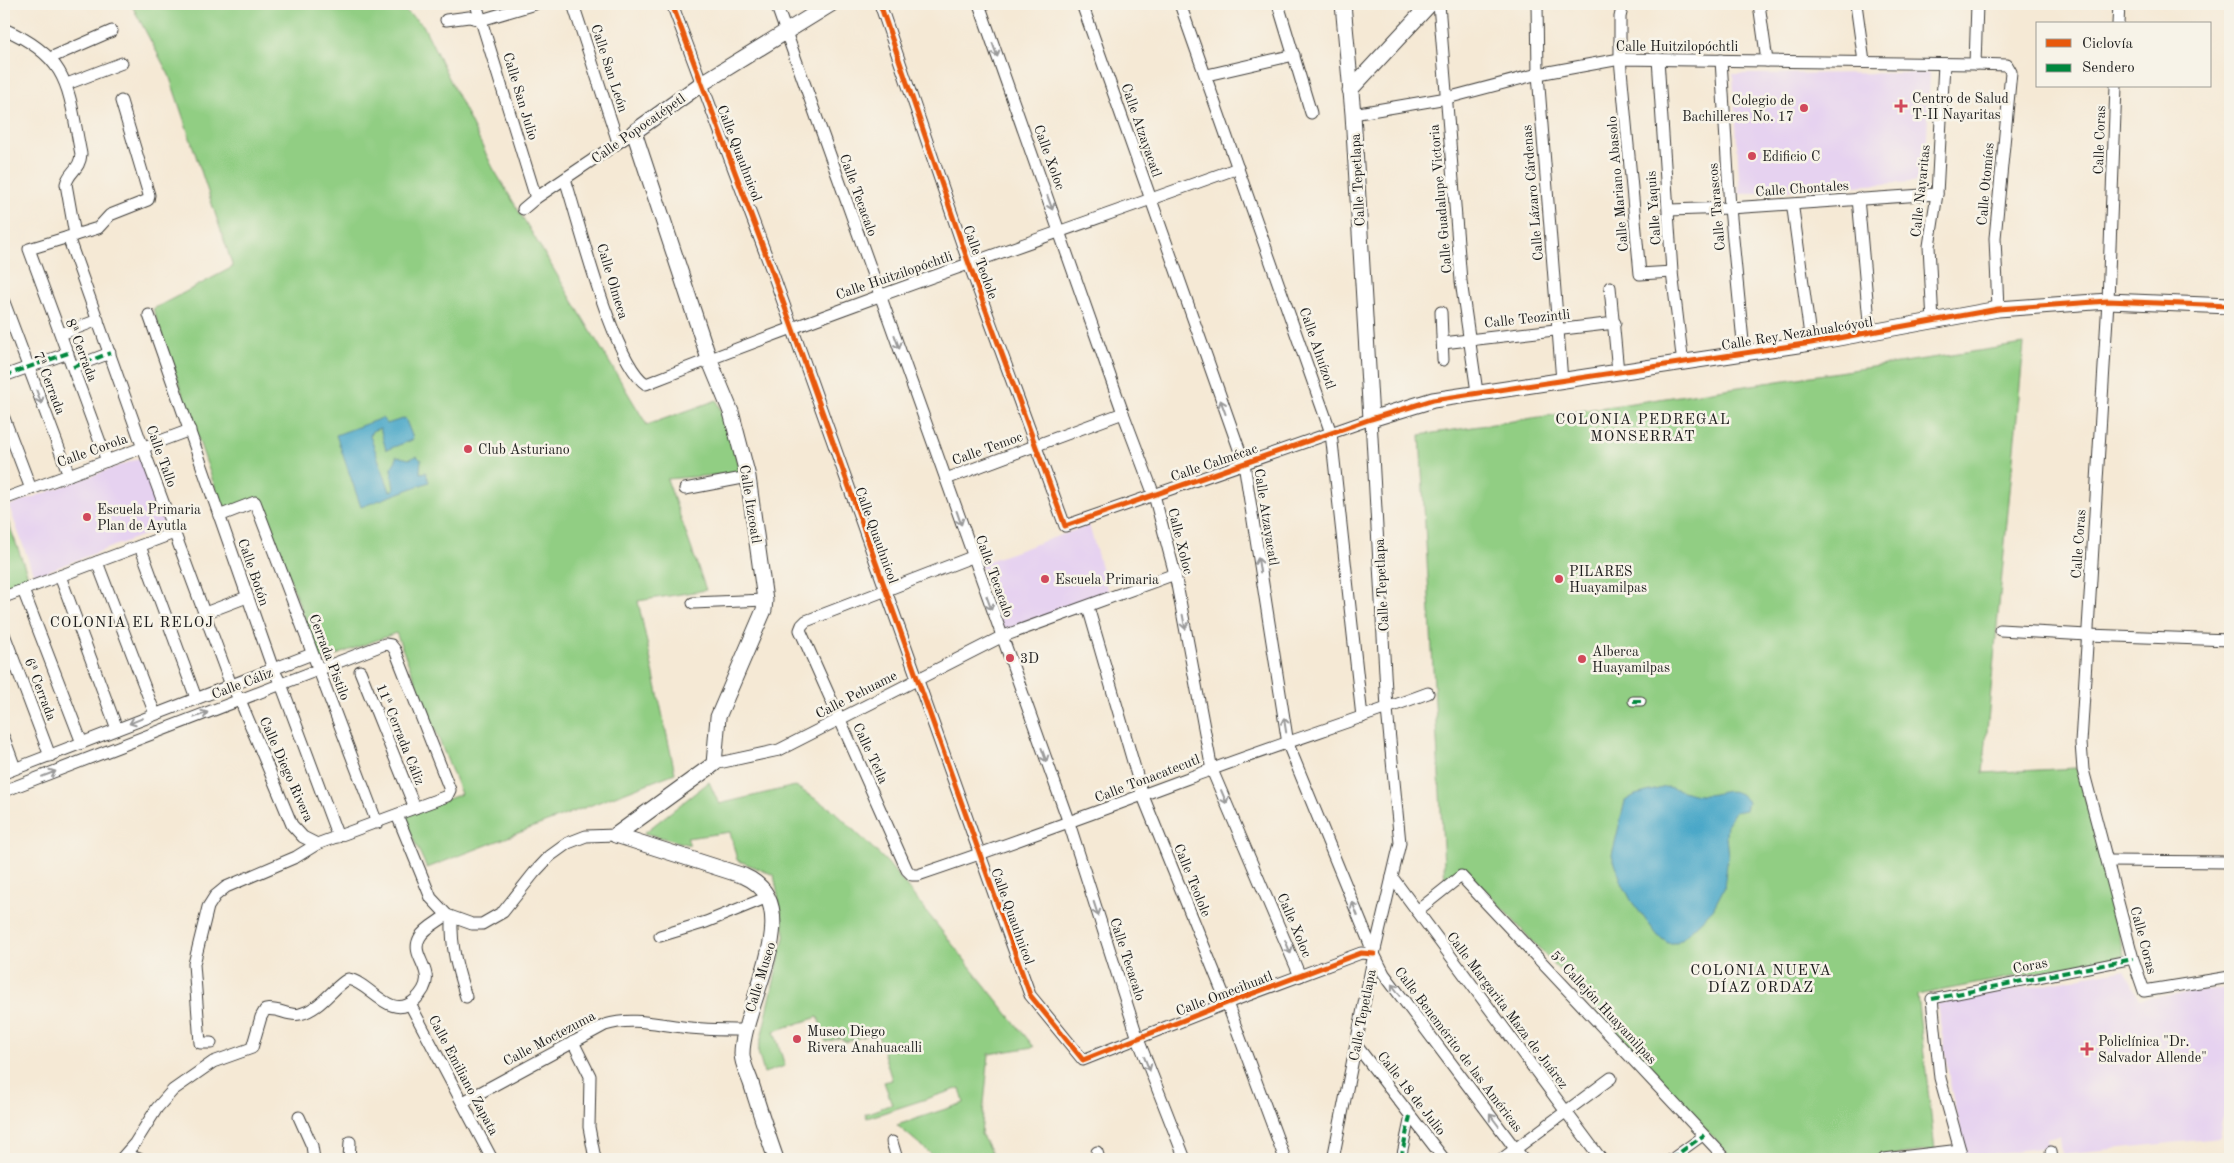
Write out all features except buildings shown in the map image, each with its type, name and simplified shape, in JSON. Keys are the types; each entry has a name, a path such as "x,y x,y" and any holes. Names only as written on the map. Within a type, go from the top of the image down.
{"street":[{"name":"Calle San Julio","path":"476,4 536,198"},
{"path":"446,20 469,16 481,20 535,4"},
{"name":"Calle San León","path":"573,4 618,142"},
{"name":"Calle Quauhnicol","path":"672,4 742,188 1032,1000 1083,1060"},
{"name":"Calle Tecacalo","path":"776,4 784,31 946,479 972,557 1069,823 1138,1038 1185,1159"},
{"name":"Calle Popocatépetl","path":"523,209 536,198 701,84 784,31 831,4"},
{"name":"Calle Teolole","path":"880,4 969,264 1065,526"},
{"name":"Calle Xoloc","path":"979,4 1123,413 1154,495 1175,574 1212,770 1300,976"},
{"name":"Calle Atzayacatl","path":"1082,4 1244,463 1288,744 1374,954"},
{"name":"Calle Ahuízotl","path":"1180,4 1207,75 1331,433 1362,717"},
{"path":"1278,4 1311,113"},
{"name":"Calle Tepetlapa","path":"1333,1159 1374,954 1400,843 1386,709 1353,114 1343,4"},
{"path":"1350,90 1430,4"},
{"name":"Calle Guadalupe Victoria","path":"1439,4 1461,281 1477,392"},
{"name":"Calle Lázaro Cárdenas","path":"1537,4 1538,74 1562,381"},
{"path":"1620,59 1620,17 1622,4"},
{"path":"1759,4 1767,61"},
{"path":"1856,4 1864,62"},
{"path":"1975,64 1977,4"},
{"path":"2118,22 2119,4"},
{"path":"4,29 40,47 50,58 67,84 122,62"},
{"path":"50,58 112,31"},
{"path":"1207,75 1294,55"},
{"name":"Calle Huitzilopóchtli","path":"1353,114 1447,98 1538,74 1620,59 1975,64"},
{"name":"Calle Mariano Abasolo","path":"1620,59 1640,274 1672,272"},
{"name":"Calle Yaquis","path":"1658,59 1672,272 1682,359"},
{"name":"Calle Tarascos","path":"1721,60 1730,208 1744,352"},
{"name":"Calle Nayaritas","path":"1933,322 1929,246 1937,194 1944,64"},
{"name":"Calle Otomíes","path":"1975,64 2007,65 2011,72 1995,238 1998,309"},
{"name":"Calle Tallo","path":"67,84 81,154 80,163 76,171 68,177 66,184 71,236 143,448 231,685"},
{"name":"Calle Coras","path":"2116,88 2108,301 2081,743 2083,770 2133,959 2144,991 2149,992 2230,977"},
{"path":"71,236 98,228 110,215 148,200 149,196 121,101"},
{"name":"Calle Itzcoatl","path":"634,132 709,359 731,412 748,476 765,600 764,610 718,717 714,764"},
{"name":"Calle Huitzilopóchtli","path":"646,384 791,327 1061,233 1238,168"},
{"name":"Calle Olmeca","path":"565,179 611,328 631,369 638,379 646,384"},
{"name":"Calle Chontales","path":"1669,210 1730,208 1937,194"},
{"path":"1858,198 1870,333"},
{"path":"1793,209 1811,342"},
{"name":"8ª Cerrada","path":"71,236 29,249 107,461"},
{"path":"1610,287 1615,323 1618,372"},
{"name":"Calle Rey Nezahualcóyotl","path":"1370,419 1432,400 1477,392 1618,372 1682,359 1744,352 1870,333 1998,309 2108,301 2230,306"},
{"name":"7ª Cerrada","path":"4,302 69,475"},
{"path":"1441,312 1443,360"},
{"name":"Calle Botón","path":"149,315 272,669 281,684 338,837"},
{"path":"60,334 98,320"},
{"name":"Calle Teozintli","path":"1443,343 1615,323"},
{"path":"4,376 68,353"},
{"path":"73,367 110,353"},
{"name":"Calle Temoc","path":"946,479 1123,413"},
{"path":"4,418 31,488"},
{"name":"Calle Calmécac","path":"1065,526 1370,419"},
{"name":"Calle Corola","path":"4,499 190,430"},
{"path":"685,489 748,476"},
{"name":"Cerrada Pistilo","path":"219,516 255,502 377,822"},
{"path":"4,597 174,533"},
{"path":"140,546 196,698"},
{"path":"885,591 972,557"},
{"path":"97,562 155,714"},
{"name":"Calle Pehuame","path":"714,764 779,750 1001,637 1175,574"},
{"path":"60,576 117,729"},
{"path":"23,590 82,743"},
{"name":"Calle Tetla","path":"885,591 806,621 800,630 907,870 912,875 918,875"},
{"path":"205,614 247,597"},
{"path":"693,603 765,600"},
{"name":"Calle Teolole","path":"1088,607 1143,796 1227,1003 1285,1159"},
{"path":"2000,630 2230,640"},
{"name":"6ª Cerrada","path":"4,634 50,756"},
{"name":"Calle Cáliz","path":"4,791 385,644 391,645 450,790 447,796 415,808"},
{"name":"Calle Cáliz","path":"4,773 312,654"},
{"name":"11ª Cerrada Cáliz","path":"360,671 415,808"},
{"name":"Calle Diego Rivera","path":"231,685 240,700 292,824 303,837 317,844"},
{"name":"Calle Tonacatecutl","path":"918,875 1069,823 1428,693"},
{"path":"99,736 104,752"},
{"path":"4,738 15,768"},
{"path":"616,835 714,764"},
{"path":"211,1043 200,1043 194,964 208,907 215,896 226,887 296,857 317,844 415,808"},
{"path":"397,815 431,898 449,917 482,924 494,919 503,912 513,897 550,856 568,843 586,836 616,835 744,876 756,881 768,897 706,922 660,936"},
{"path":"2108,861 2230,862"},
{"name":"5º Callejón Huayamilpas","path":"1416,912 1461,876 1726,1159"},
{"name":"Calle Margarita Maza de Juárez","path":"1392,877 1416,912 1601,1159"},
{"name":"Calle Museo","path":"768,897 774,926 772,946 744,1030 742,1056 776,1159"},
{"path":"449,917 454,958 466,997"},
{"path":"138,1159 124,1157 157,1108 173,1090 212,1062 252,1048 261,1016 265,1010 274,1008 287,1014 300,1014 327,999 348,979 352,979 393,1007 402,1007 410,1004 423,992 428,981 418,947 420,938 449,917"},
{"name":"Calle Omecihuatl","path":"1083,1060 1361,953 1374,954"},
{"name":"Calle Benemérito de las Américas","path":"1374,954 1384,974 1523,1159"},
{"name":"Coras","path":"1932,998 2133,959"},
{"path":"1884,1159 1960,1155 1940,1078 1932,998"},
{"name":"Calle Emiliano Zapata","path":"410,1004 463,1102 490,1158"},
{"name":"Calle Moctezuma","path":"463,1102 605,1025 617,1021 639,1020 683,1027 744,1030"},
{"path":"573,1042 590,1076 589,1127 595,1159"},
{"name":"Calle 18 de Julio","path":"1356,1045 1444,1159"},
{"path":"1502,1159 1611,1078"},
{"path":"1401,1159 1410,1116"},
{"path":"299,1118 312,1146 314,1159"},
{"path":"1671,1159 1704,1135"},
{"path":"348,1159 350,1142"},
{"path":"892,1142 897,1159"}],"shaded area":[{"name":"Colegio de Bachilleres No. 17","path":"1930,73 1925,181 1740,194 1733,74"},
{"name":"Escuela Primaria Plan de Ayutla","path":"140,458 165,527 34,576 9,506"},
{"name":"Escuela Primaria","path":"1089,525 1109,595 1003,632 980,564"},
{"name":"Policlínica \"Dr. Salvador Allende\"","path":"2125,969 2139,999 2230,987 2230,1112 2223,1113 2219,1138 2062,1154 2060,1136 2046,1139 2047,1147 1967,1157 1952,1094 1937,1004"}],"green space":[{"name":"Club Asturiano","path":"131,4 397,4 423,25 493,168 647,425 717,400 742,473 667,479 706,590 638,601 675,773 427,868 403,817 461,794 396,633 320,661 261,500 224,513 153,309 233,267 169,75"},
{"path":"2024,344 1983,773 2076,768 2102,855 2124,956 1917,995 1935,1150 1861,1159 1733,1159 1467,870 1458,872 1445,883 1420,435"},
{"path":"4,511 31,584 4,594"},
{"path":"709,782 719,804 795,786 833,810 887,862 1034,1047 989,1054 981,1134 995,1159 937,1159 897,1125 964,1103 960,1088 867,1118 865,1114 892,1104 884,1082 892,1080 877,1032 846,1042 840,1038 826,1042 818,1017 774,1031 785,1066 764,1073 758,1052 785,933 774,875 737,860 730,832 687,838 690,845 644,833"}],"water":[{"path":"382,418 387,424 405,418 413,438 386,450 380,428 372,431 370,436 390,491 394,490 391,468 396,460 396,456 409,459 417,456 421,460 420,473 426,472 429,482 361,507 336,435"},
{"path":"1666,787 1701,795 1732,791 1743,796 1748,802 1746,810 1735,812 1727,823 1728,856 1724,888 1713,909 1682,939 1675,943 1668,943 1658,936 1632,902 1622,883 1612,855 1625,801 1635,795"}],"marked path":[{"path":"4,376 68,353"},
{"path":"73,367 110,353"},
{"path":"1633,701 1641,701"},
{"path":"1932,999 2133,959"},
{"path":"1401,1159 1410,1116"},
{"path":"1671,1159 1704,1135"}],"cycle path":[{"path":"672,4 772,271 1030,995 1083,1060 1361,953 1374,954"},
{"path":"880,4 969,264 1065,526 1371,419 1433,400 1811,343 1998,309 2108,301 2230,306"}],"place":[{"name":"Centro de Salud T-II Nayaritas","path":"1901,106"},
{"name":"Colegio de Bachilleres No. 17","path":"1804,108"},
{"name":"Edificio C","path":"1752,156"},
{"name":"Club Asturiano","path":"468,449"},
{"name":"Escuela Primaria Plan de Ayutla","path":"87,517"},
{"name":"Escuela Primaria","path":"1045,579"},
{"name":"PILARES Huayamilpas","path":"1559,579"},
{"name":"3D","path":"1010,658"},
{"name":"Alberca Huayamilpas","path":"1582,659"},
{"name":"Museo Diego Rivera Anahuacalli","path":"797,1039"},
{"name":"Policlínica \"Dr. Salvador Allende\"","path":"2087,1049"}],"district":[{"name":"COLONIA PEDREGAL MONSERRAT","path":"1643,428"},
{"name":"COLONIA EL RELOJ","path":"132,622"},
{"name":"COLONIA NUEVA DÍAZ ORDAZ","path":"1761,978"}]}
